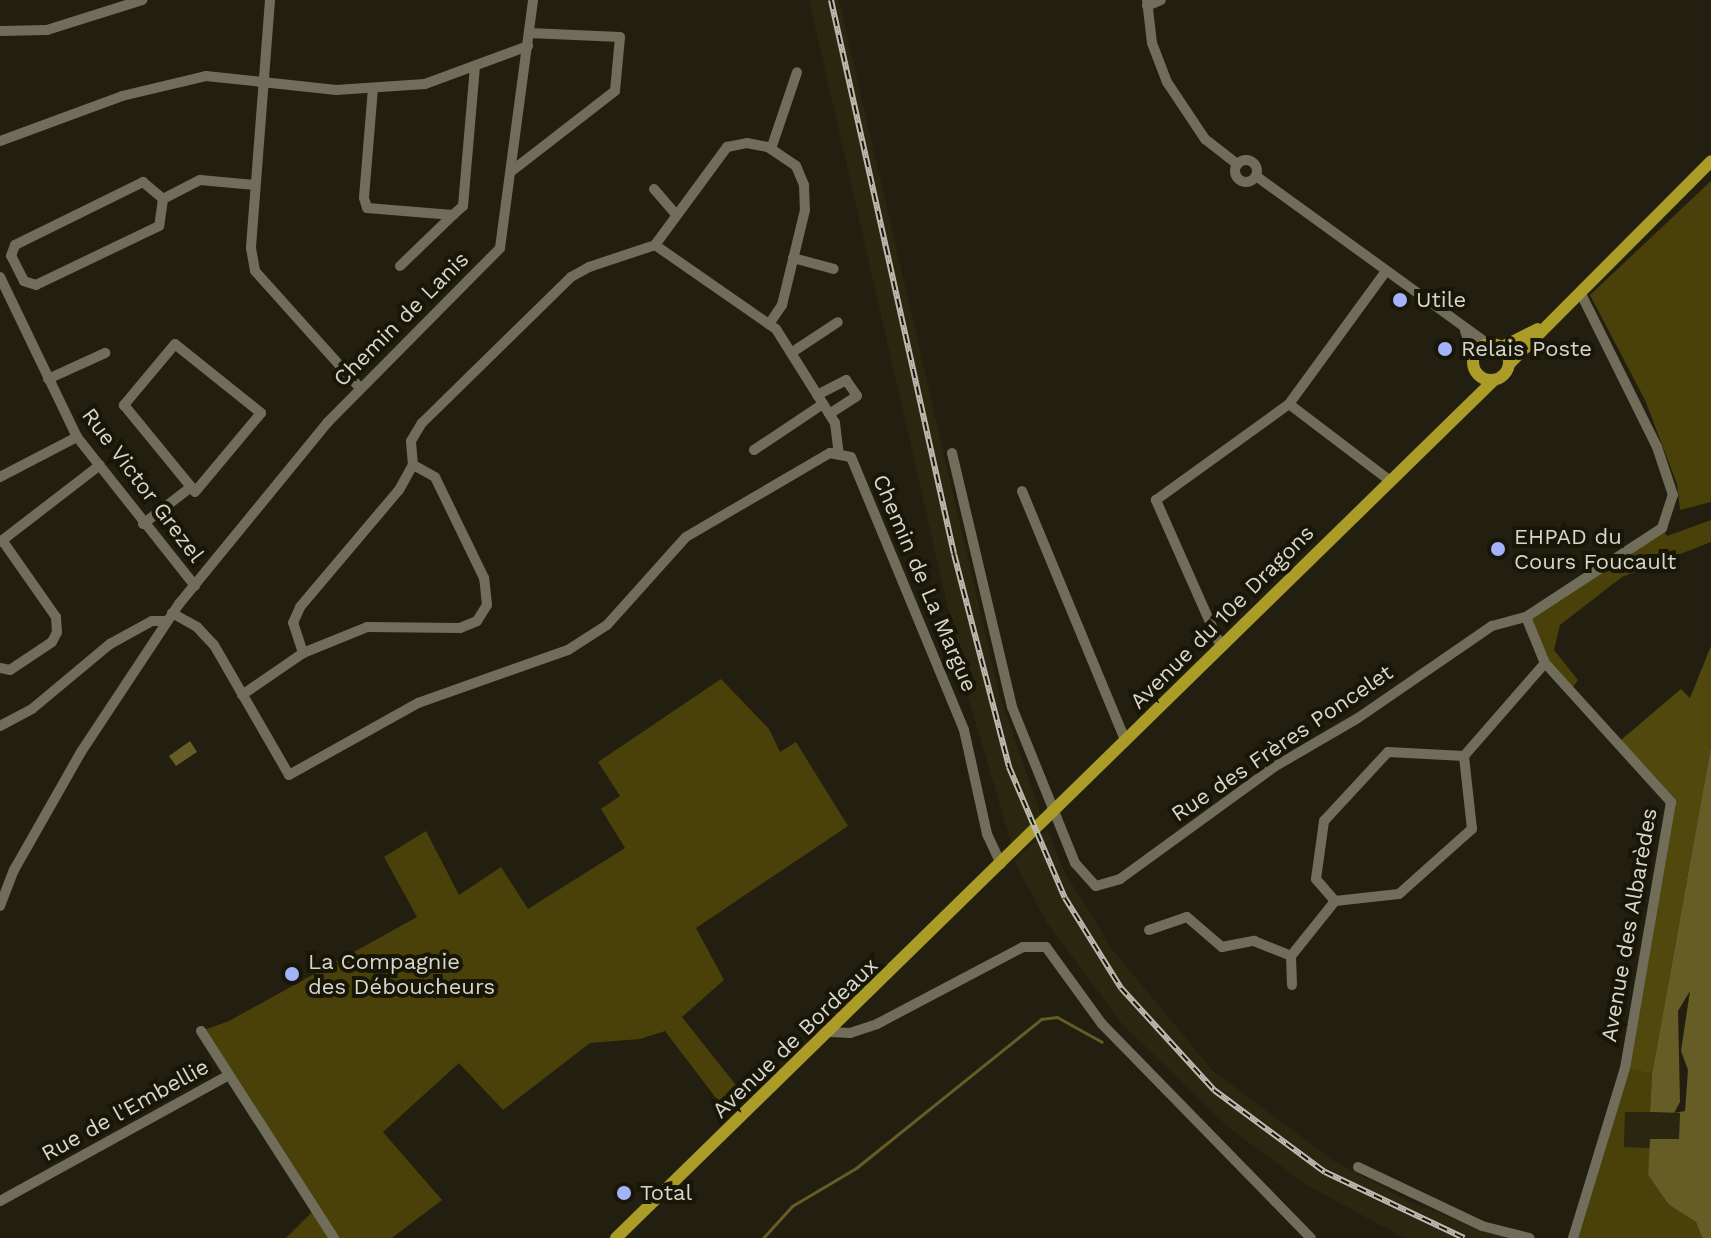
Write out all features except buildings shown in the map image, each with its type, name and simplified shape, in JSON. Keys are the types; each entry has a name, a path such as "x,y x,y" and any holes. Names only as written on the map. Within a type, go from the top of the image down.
{"main road":[{"path":"1477,374 1494,380 1711,161"},
{"path":"1473,401 1477,374 1474,355 1488,344 1502,347 1529,337 1581,294"},
{"path":"1502,347 1510,363"},
{"name":"Avenue du 10e Dragons","path":"1001,864 1494,380"},
{"name":"Avenue de Bordeaux","path":"616,1238 1001,864"}],"street":[{"path":"0,31 67,25 142,0"},
{"path":"270,0 255,185 255,271 359,387"},
{"name":"Chemin de Lanis","path":"170,617 359,387 500,248 513,170 533,0"},
{"path":"1161,0 1147,3 1152,43 1183,110 1205,139 1237,164 1251,161 1256,176 1488,344"},
{"path":"513,170 615,91 620,37 529,33"},
{"path":"0,141 122,96 206,76 336,90 425,84 528,46"},
{"path":"400,266 463,206 475,66"},
{"path":"771,149 797,72"},
{"path":"373,88 364,198 367,208 453,215"},
{"path":"303,653 293,623 296,615 348,546 399,490 413,465 411,441 422,423 571,277 655,245 727,147 747,143 771,149 796,166 804,185 805,210 782,305 769,324"},
{"path":"163,199 200,180 255,185"},
{"path":"143,182 163,199 159,226 36,285 24,281 11,256 15,245 143,182"},
{"path":"654,189 676,214"},
{"path":"0,726 32,709 110,644 152,621 170,617 203,632 289,775 418,703 568,650 607,625 686,537 830,453 839,455 823,404 769,324 655,245"},
{"path":"793,258 834,269"},
{"path":"1221,647 1156,500 1289,404 1386,271"},
{"path":"1,278 19,272"},
{"name":"Rue Victor Grezel","path":"1,278 77,437 195,586"},
{"path":"1526,617 1632,551 1662,528 1672,512 1673,495 1653,436 1581,294"},
{"path":"791,353 838,322"},
{"path":"1461,326 1474,355"},
{"path":"175,344 261,413 195,492 191,487 124,405 175,344"},
{"path":"48,379 105,353"},
{"path":"754,450 823,404"},
{"path":"1289,404 1389,480"},
{"path":"0,477 77,437"},
{"path":"952,453 1012,707 1052,814"},
{"name":"Chemin de La Margue","path":"839,455 851,457 954,704 971,755 987,834 1001,864"},
{"path":"0,668 10,670 52,642 57,632 56,617 1,541 100,465"},
{"path":"242,695 303,653 367,627 460,628 477,621 487,605 484,578 435,477 413,465"},
{"path":"143,524 191,487"},
{"path":"1022,491 1125,740"},
{"path":"0,906 47,810 170,617"},
{"name":"Avenue des Albarèdes","path":"1526,617 1545,663 1671,802 1625,1068 1573,1238"},
{"name":"Rue des Frères Poncelet","path":"1052,814 1082,875 1096,886 1120,879 1274,767 1358,718 1492,626 1526,617"},
{"path":"1292,985 1291,956 1335,901 1399,894 1472,829 1464,756 1545,663"},
{"path":"1335,901 1316,879 1324,821 1388,752 1464,756"},
{"path":"1149,930 1187,917 1222,947 1254,941 1291,956"},
{"path":"830,1032 850,1033 877,1024 1023,947 1046,947 1102,1024 1311,1238"},
{"path":"201,1031 227,1076 334,1238"},
{"name":"Rue de l'Embellie","path":"0,1201 227,1076"},
{"path":"1358,1167 1482,1226 1529,1238"}],"shaded area":[{"path":"809,0 839,0 999,693 1041,815 1011,843 969,700"},
{"path":"1711,181 1711,502 1680,510 1677,484 1645,400 1590,295"},
{"path":"1711,520 1711,542 1622,577 1560,625 1554,650 1578,680 1570,691 1545,663 1526,617 1662,528 1667,536"},
{"path":"1711,646 1711,746 1652,1074 1625,1068 1671,808 1621,740 1681,689 1690,698"},
{"path":"721,679 769,729 780,752 796,742 848,826 696,928 724,980 682,1017 743,1094 725,1110 665,1031 640,1039 590,1043 503,1110 459,1063 383,1132 442,1200 392,1238 286,1238 314,1210 201,1031 229,1021 417,917 384,857 426,831 459,895 501,867 528,909 625,848 601,809 620,796 598,762"},
{"path":"190,741 197,752 176,766 169,756"},
{"path":"1711,746 1711,1238 1702,1238 1696,1222 1669,1205 1648,1175 1650,1139 1679,1139 1680,1113 1650,1112 1652,1074"},
{"path":"1047,829 1064,871 1112,949 1213,1071 1334,1161 1412,1203 1507,1238 1404,1238 1305,1184 1229,1128 1123,1025 1047,923 1014,861"},
{"path":"1625,1068 1652,1074 1650,1112 1625,1112 1624,1147 1650,1148 1648,1175 1669,1205 1696,1222 1702,1238 1573,1238"},
{"path":"1625,1112 1680,1113 1679,1140 1651,1139 1650,1148 1624,1147"}],"pier":[{"path":"1690,991 1681,1051 1688,1070 1685,1111 1674,1113 1680,1102 1678,1011"}],"waterway":[{"path":"763,1238 792,1206 856,1168 1041,1019 1057,1017 1102,1042"}],"railway":[{"path":"831,0 954,554 1009,767 1065,898 1121,988 1214,1090 1325,1172 1464,1238"}],"place":[{"name":"Utile","path":"1400,300"},
{"name":"Relais Poste","path":"1445,349"},
{"name":"EHPAD du Cours Foucault","path":"1498,549"},
{"name":"La Compagnie des Déboucheurs","path":"292,974"},
{"name":"Total","path":"624,1193"}]}
